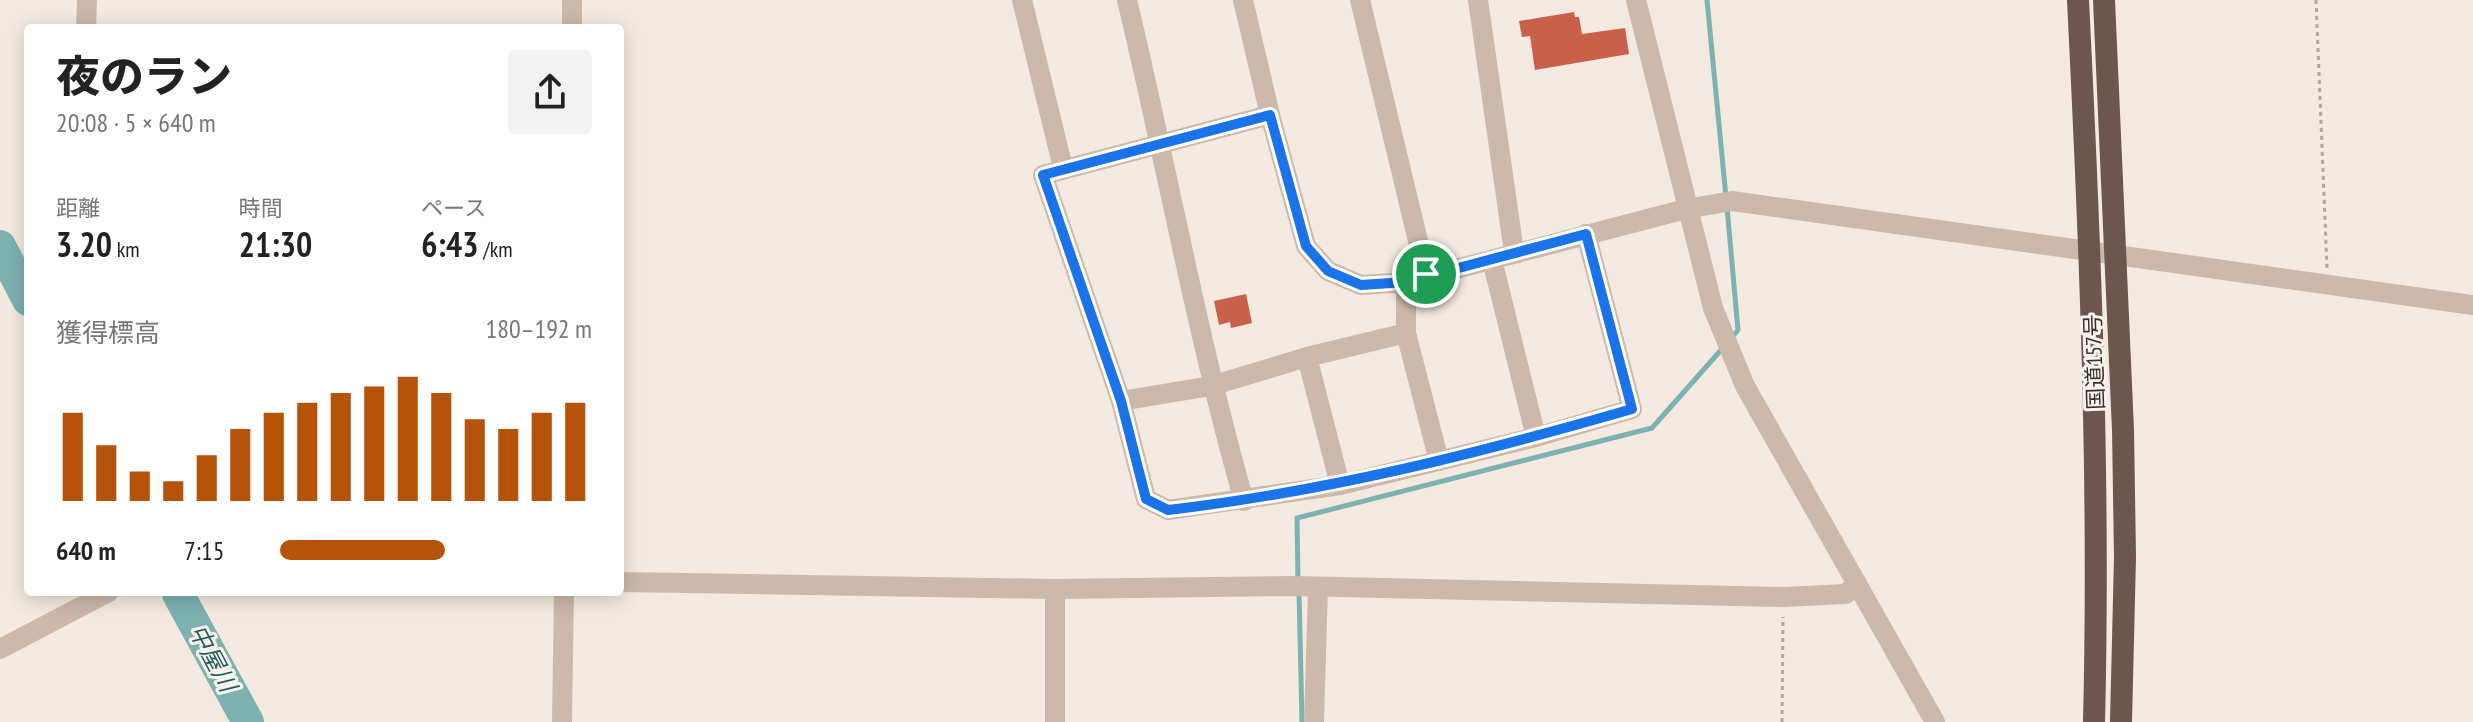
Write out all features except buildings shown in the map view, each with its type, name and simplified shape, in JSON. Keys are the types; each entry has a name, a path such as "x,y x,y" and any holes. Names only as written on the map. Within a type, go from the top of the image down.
{"highway":[{"name":"国道157号","path":"2078,0 2090,251 2097,585 2094,722"},
{"name":"国道157号","path":"2104,0 2123,430 2125,557 2121,722"}],"street":[{"path":"86,24 87,0"},
{"path":"572,0 572,24"},
{"path":"1022,0 1063,168"},
{"path":"1127,0 1211,386 1244,501"},
{"path":"1243,0 1306,246 1328,271 1361,285 1406,282 1426,274 1492,260 1686,209 1726,202 2473,305"},
{"path":"1360,0 1426,274"},
{"path":"1478,0 1514,252"},
{"path":"1636,0 1713,308 1745,386 1935,722"},
{"path":"1270,115 1043,175 1121,401 1146,499 1168,510 1340,485 1536,437 1632,409 1586,234"},
{"path":"1492,260 1536,437"},
{"path":"1406,282 1406,333 1439,461"},
{"path":"1121,401 1211,386 1307,357 1406,333"},
{"path":"1307,357 1340,485"},
{"path":"624,582 1055,589 1305,587 1784,597 1846,594 1857,583"},
{"path":"1305,587 1314,722"},
{"path":"1055,589 1055,722"},
{"path":"0,649 101,596"},
{"path":"562,722 564,596"}],"path":[{"path":"2316,0 2328,284"},
{"path":"1782,722 1784,597"}],"waterway":[{"path":"1707,0 1726,197"},
{"path":"1727,207 1738,330 1733,336"},
{"name":"中屋川","path":"0,246 24,292"},
{"path":"1298,581 1297,518 1652,428 1721,350"},
{"path":"1299,591 1302,722"},
{"name":"中屋川","path":"179,596 248,722"}],"route":[{"path":"1270,115 1306,246 1328,271 1361,285 1406,282 1426,274 1492,260 1586,234 1632,409 1536,437 1340,485 1168,510 1146,499 1121,401 1043,175 1270,115"}]}
